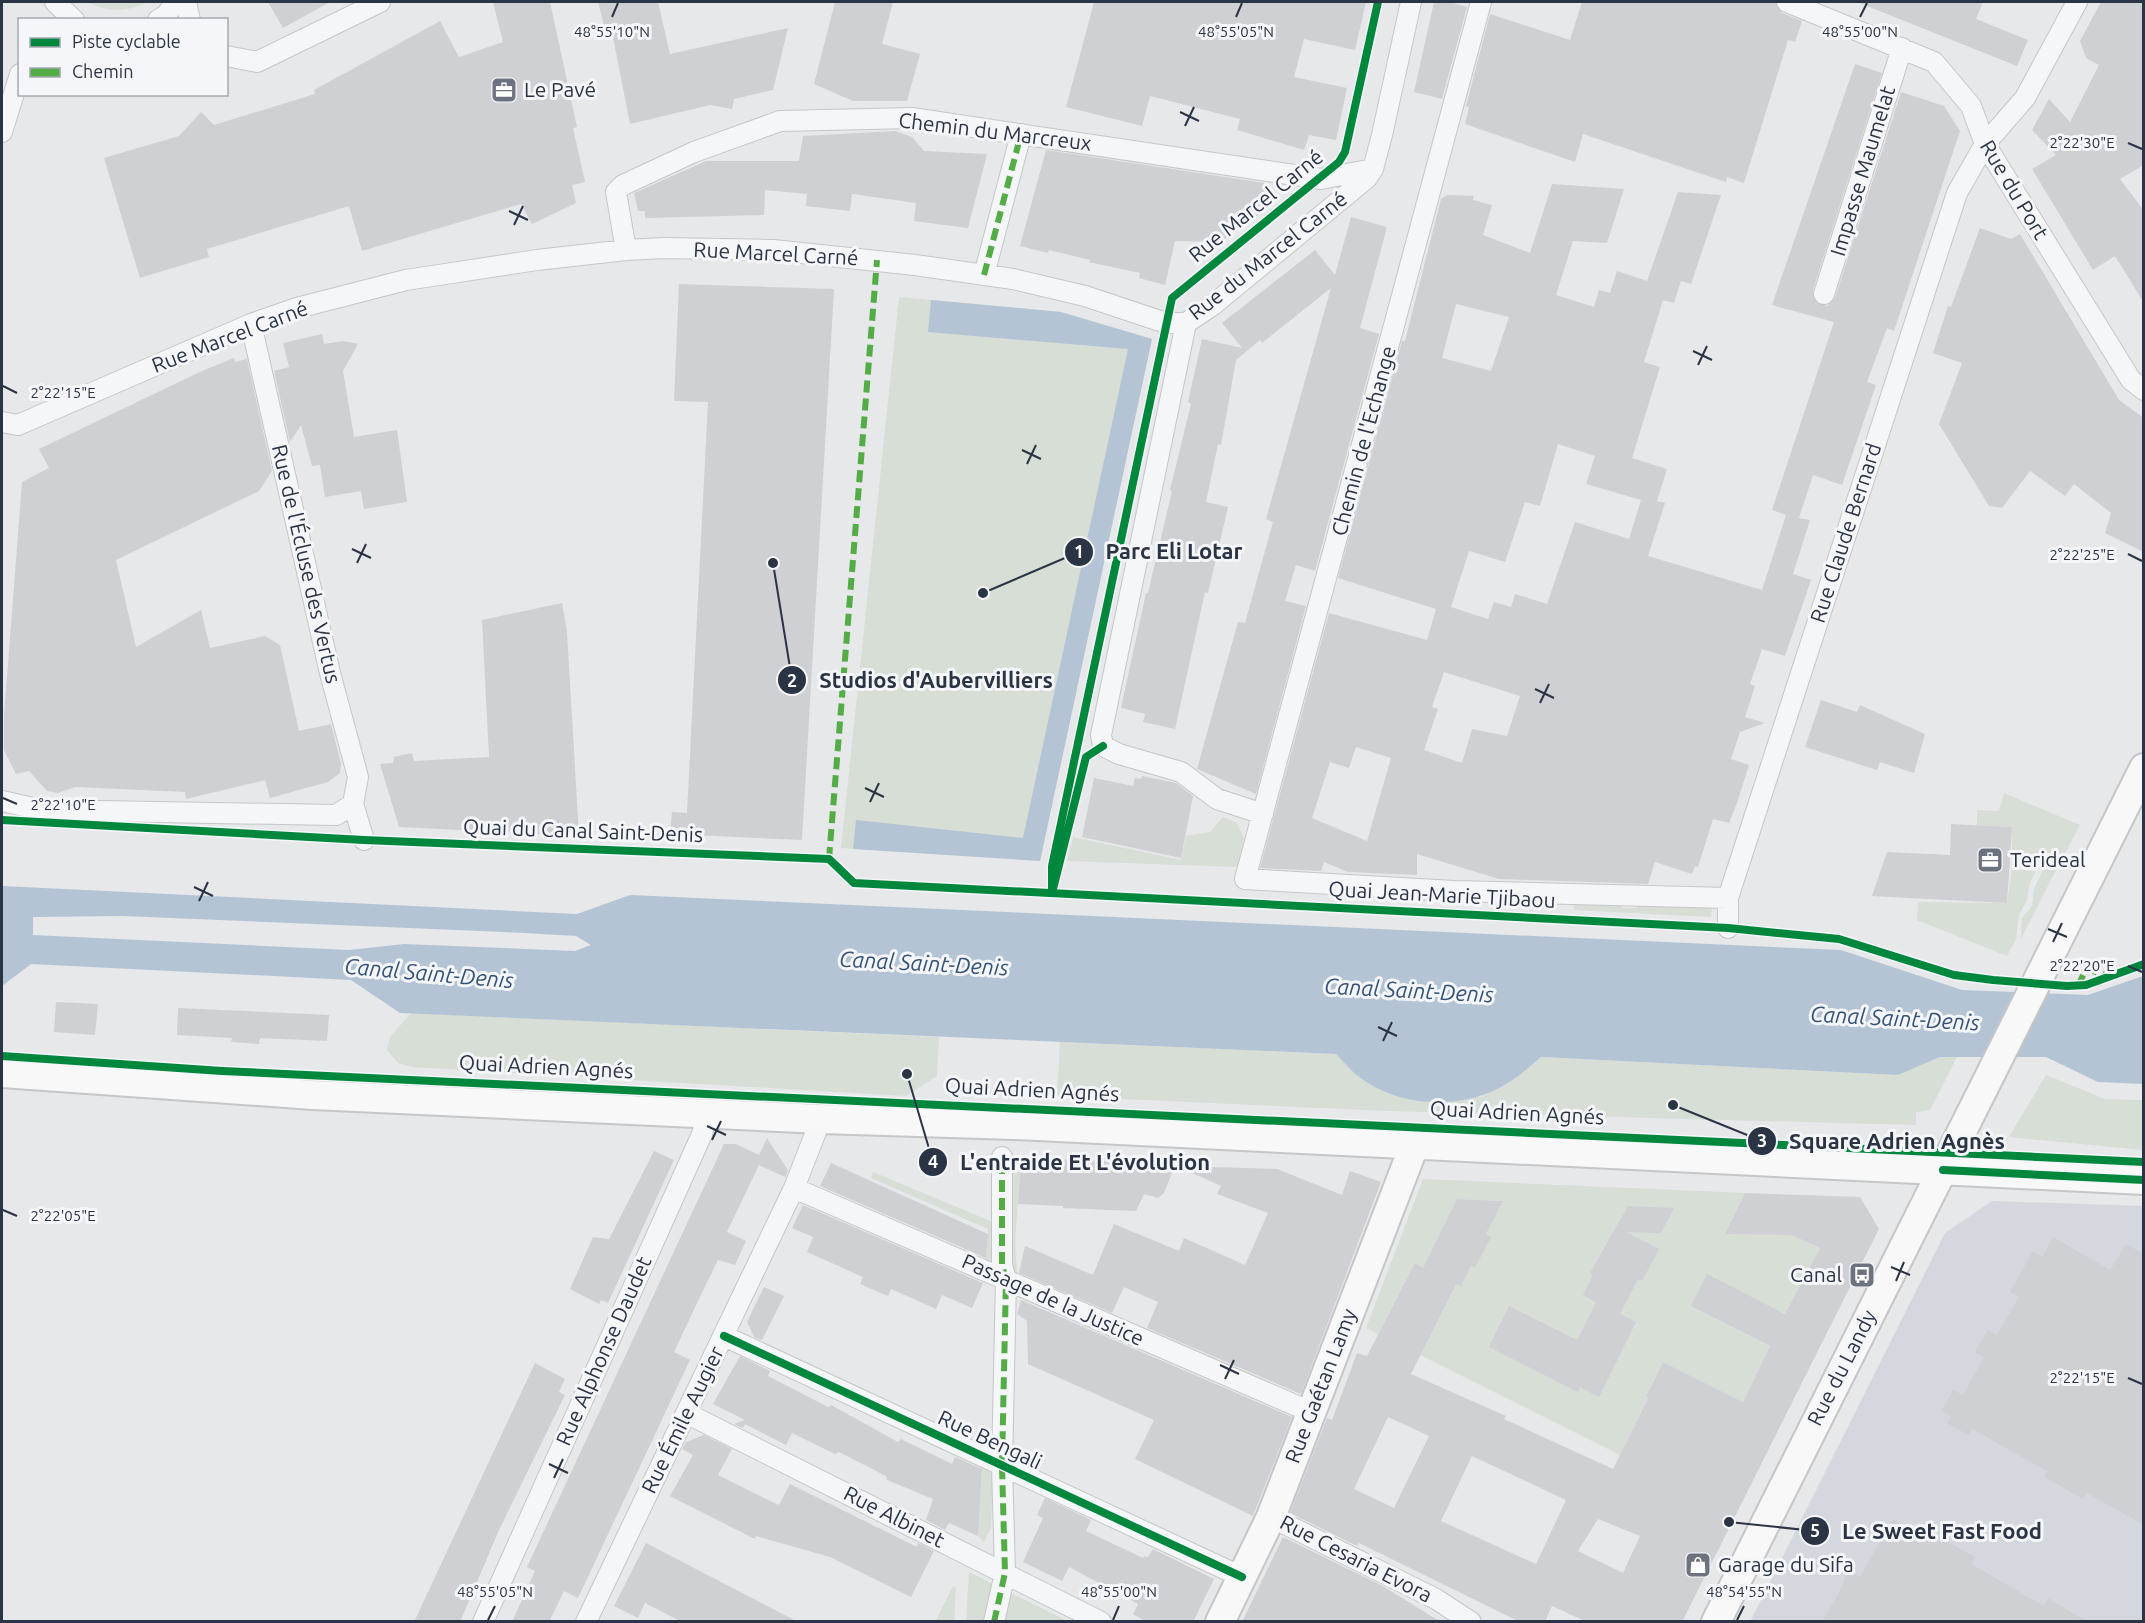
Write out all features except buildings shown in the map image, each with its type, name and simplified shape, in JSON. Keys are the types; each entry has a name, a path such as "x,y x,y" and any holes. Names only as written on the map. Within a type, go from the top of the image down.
{"street":[{"path":"161,18 176,2"},
{"path":"186,2 190,18"},
{"path":"228,56 257,62 380,2"},
{"path":"1370,174 1411,2"},
{"name":"Chemin de l'Echange","path":"1245,879 1482,2"},
{"name":"Rue du Port","path":"1787,2 1934,62 1971,106 1985,144 2131,380 2144,390"},
{"name":"Rue Claude Bernard","path":"1728,928 1728,898 1957,193 1985,144 2025,98 2077,2"},
{"name":"Impasse Maumelat","path":"1824,294 1902,48"},
{"path":"2,132 18,80"},
{"name":"Chemin du Marcreux","path":"626,250 616,192 623,185 694,152 780,121 912,118 1321,179 1370,174"},
{"path":"984,274 1021,134"},
{"name":"Rue du Marcel Carné","path":"1166,322 1186,323 1214,305 1370,174"},
{"name":"Rue Marcel Carné","path":"2,422 18,425 251,324 297,308 406,280 537,260 626,250 664,248 773,250 877,260 984,274 1085,296 1166,322"},
{"path":"1186,323 1101,735 1103,746 1119,754 1181,772 1217,799 1263,814"},
{"name":"Rue de l'Écluse des Vertus","path":"251,324 330,673 358,777 353,804 364,840"},
{"name":"Rue du Landy","path":"1716,1622 2144,768"},
{"path":"2,801 42,810 336,815 353,804"},
{"name":"Quai Jean-Marie Tjibaou","path":"1245,879 1454,891 1728,898"},
{"name":"Quai Adrien Agnés","path":"2,1073 313,1095 821,1119 1014,1125 2144,1180"},
{"name":"Rue Alphonse Daudet","path":"483,1622 702,1134 707,1113"},
{"name":"Rue Émile Augier","path":"586,1622 794,1188 821,1119"},
{"name":"Rue Gaétan Lamy","path":"1220,1622 1270,1517 1414,1146"},
{"path":"994,1622 1005,1573 1002,1465 1006,1279 1002,1266 1002,1157"},
{"name":"Passage de la Justice","path":"794,1188 1311,1413"},
{"name":"Rue Bengali","path":"724,1336 1242,1577"},
{"name":"Rue Albinet","path":"686,1413 1101,1622"},
{"name":"Rue Cesaria Evora","path":"1270,1517 1436,1599 1471,1622"}],"shaded area":[{"path":"87,2 147,2 132,8 117,10 102,8"},
{"path":"899,297 1061,312 1152,339 1040,861 841,848"},
{"path":"2004,793 2080,825 2062,859 2047,853 2032,858 2012,858 2012,827 1977,825 1977,810 1999,811"},
{"path":"1223,817 1237,823 1244,839 1237,867 1067,861 1073,837 1181,860 1186,836 1210,832"},
{"path":"2045,865 2058,866 2021,939 2022,918 2032,906 2034,889"},
{"path":"2012,870 2036,871 2030,882 2027,900 2019,915 2016,939 2007,956 1917,920 1918,902 2007,903"},
{"path":"1574,900 1622,903 1622,908 1637,908 1639,902 1712,907 1711,917 1574,910"},
{"path":"411,1013 939,1037 937,1076 906,1096 412,1067 398,1063 387,1050 390,1037"},
{"path":"1060,1042 1336,1054 1359,1077 1480,1097 1508,1084 1541,1057 1898,1075 1940,1057 1957,1057 1930,1110 1916,1112 1916,1125 1388,1111 1057,1096"},
{"path":"2046,1075 2105,1099 2143,1100 2143,1150 2009,1137"},
{"path":"1010,1157 1021,1158 1015,1243 1017,1273 1006,1268"},
{"path":"873,1172 995,1223 993,1262 986,1260 988,1229 871,1178"},
{"path":"1423,1179 1745,1193 1726,1233 1791,1235 1820,1248 1785,1314 1707,1275 1691,1306 1770,1346 1743,1402 1663,1362 1646,1395 1725,1435 1636,1423 1620,1455 1416,1353 1438,1319 1452,1282 1461,1286 1471,1266 1475,1268 1490,1237 1486,1234 1503,1201 1457,1199 1423,1268 1415,1264 1378,1334 1366,1328"},
{"path":"1992,1201 2143,1206 2143,1621 1750,1622 1945,1233"},
{"path":"982,1468 993,1474 991,1528 984,1542 978,1536"},
{"path":"969,1572 1067,1621 966,1622"},
{"path":"953,1586 956,1587 954,1621 936,1620"}],"water":[{"path":"931,300 1061,312 1152,339 1040,861 853,849 856,820 1023,838 1128,349 928,332"},
{"name":"Canal Saint-Denis","path":"2,886 577,914 630,895 1841,950 1962,990 2088,995 2143,976 2143,1084 2098,1082 2046,1057 1940,1057 1898,1075 1541,1057 1521,1074 1491,1092 1452,1102 1432,1102 1393,1095 1375,1087 1356,1074 1336,1054 400,1013 351,980 312,978 31,964 2,986","holes":["123,916 576,936 591,945 575,951 404,944 349,950 33,935 33,917"]}],"marked path":[{"path":"984,275 1021,134"},
{"path":"829,859 877,260"},
{"path":"2078,986 2086,969 2109,976"},
{"path":"994,1622 1005,1573 1002,1465 1006,1279 1002,1266 1002,1157"}],"cycle path":[{"path":"1103,746 1086,757 1052,893 1052,866 1172,298 1339,162 1345,152 1378,2"},
{"name":"Quai du Canal Saint-Denis","path":"2,820 364,840 829,859 854,883 1728,928 1839,939 1954,975 2067,986 2086,985 2144,964"},
{"path":"2,1056 222,1071 2144,1162"},
{"path":"1943,1170 2144,1180"},
{"path":"724,1336 1242,1577"}],"place":[{"name":"Le Pavé","path":"504,90"},
{"name":"Studios d'Aubervilliers","path":"773,563"},
{"name":"Parc Eli Lotar","path":"983,593"},
{"name":"Terideal","path":"1990,860"},
{"name":"L'entraide Et L'évolution","path":"907,1074"},
{"name":"Square Adrien Agnès","path":"1673,1105"},
{"name":"Canal","path":"1862,1275"},
{"name":"Le Sweet Fast Food","path":"1729,1522"},
{"name":"Garage du Sifa","path":"1698,1565"}]}
